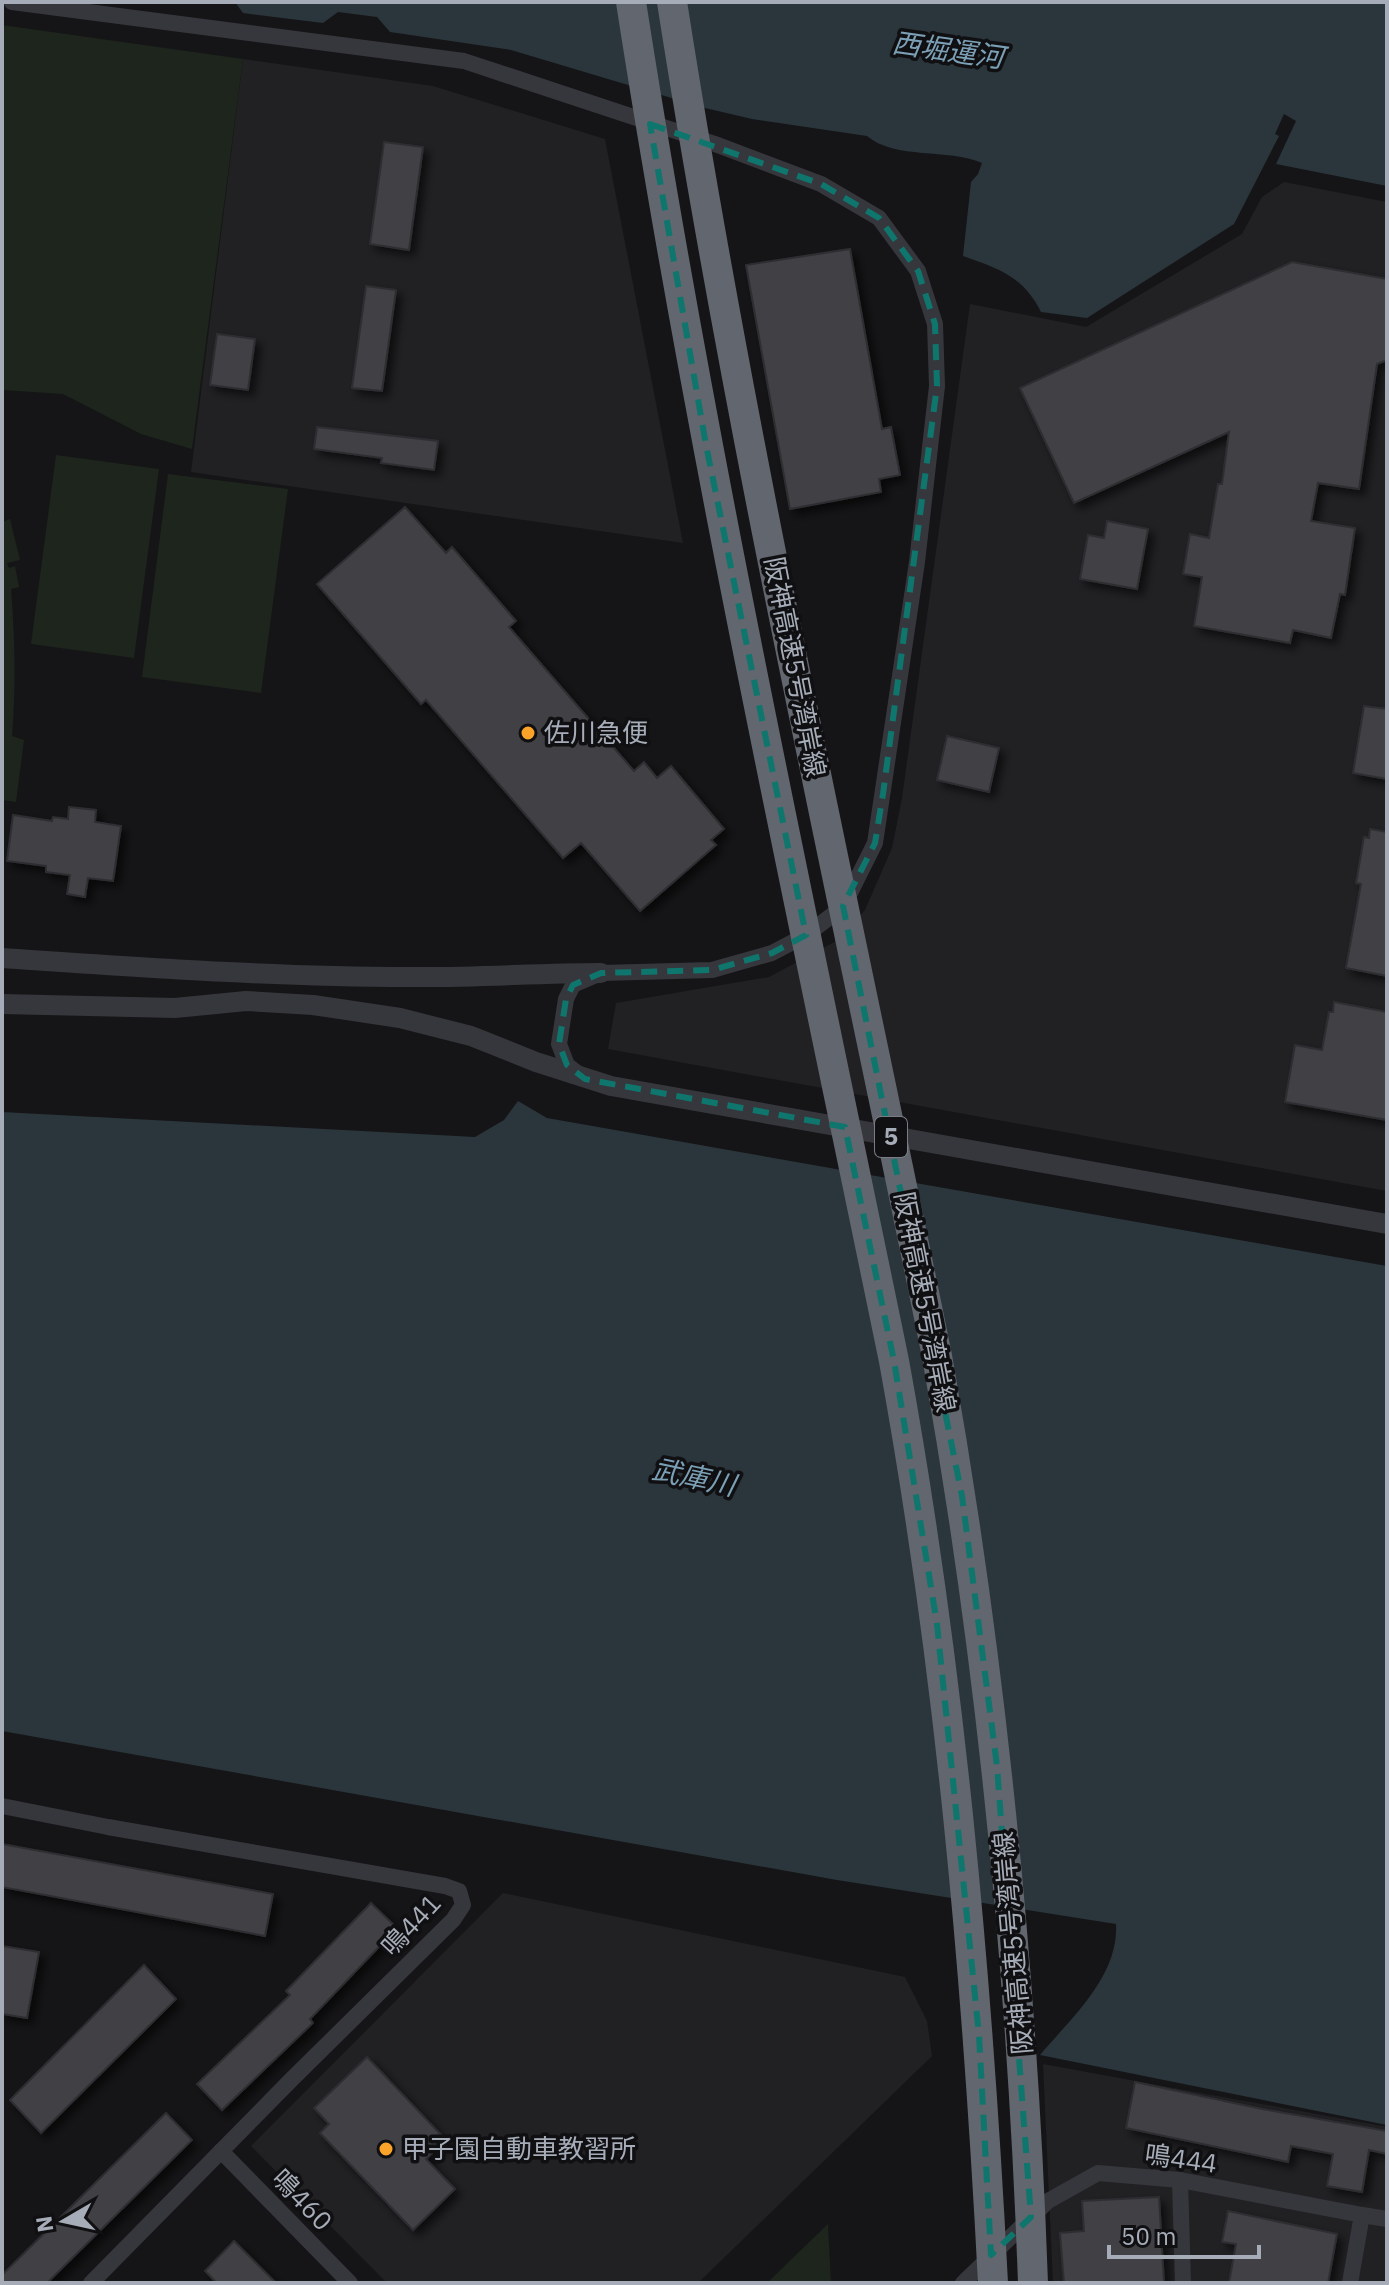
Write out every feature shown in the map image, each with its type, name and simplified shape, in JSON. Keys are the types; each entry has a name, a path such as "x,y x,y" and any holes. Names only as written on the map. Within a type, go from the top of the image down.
{"highway":[{"name":"阪神高速5号湾岸線","path":"631,2 660,188 706,445 891,1346 917,1490 939,1640 967,1897 979,2035 993,2283"},
{"name":"阪神高速5号湾岸線","path":"672,2 701,190 746,428 931,1326 962,1496 992,1722 1010,1898 1022,2048 1033,2283"}],"street":[{"path":"2,958 289,975 410,977 712,970 772,953 806,935 843,907 875,843 917,562 937,386 935,324 918,271 879,218 821,184 715,144 464,61 12,2"},
{"path":"585,1079 567,1065 559,1044 566,999 573,985 601,973"},
{"path":"2,1004 175,1008 246,1001 313,1005 400,1018 471,1036 585,1079 626,1089 1387,1224"},
{"name":"鳴441","path":"2,1806 445,1886 459,1891 463,1905 453,1920 91,2283"},
{"name":"鳴460","path":"221,2151 350,2283"},
{"name":"鳴444","path":"963,2283 1048,2201 1098,2173 1180,2180 1387,2219"},
{"path":"1180,2180 1183,2283"},
{"path":"1350,2283 1362,2215"}],"highlighted area":[{"path":"650,124 821,184 879,218 918,271 935,324 937,386 883,794 875,843 843,906 962,1496 997,1766 1031,2217 991,2255 979,2035 937,1624 894,1361 845,1127 585,1079 567,1065 559,1044 566,999 573,985 601,973 712,970 772,953 806,935 706,445"}],"shaded area":[{"path":"2,25 243,59 192,449 141,434 63,394 2,390"},
{"path":"243,59 433,86 605,139 683,543 191,472"},
{"path":"1284,182 1387,202 1387,1191 608,1049 616,1003 769,977 838,940 865,910 892,848 902,798 970,304 1086,327 1242,234 1262,197"},
{"path":"56,455 159,469 134,658 31,644"},
{"path":"168,474 288,489 261,693 142,677"},
{"path":"10,519 20,560 7,563 9,568 15,566 19,587 11,589 14,662 12,736 24,740 16,802 2,800 2,522"},
{"name":"甲子園自動車教習所","path":"503,1893 905,1977 927,2021 932,2056 698,2283 387,2283 251,2146"},
{"path":"1043,2064 1387,2127 1387,2283 1053,2283"},
{"path":"828,2224 831,2283 767,2283"}],"water":[{"name":"西堀運河","path":"235,2 1387,2 1387,186 1276,164 1296,121 1284,114 1275,134 1279,136 1234,224 1087,318 1041,312 1026,290 1009,275 963,256 971,182 982,163 892,148 867,136 752,119 705,108 511,50 390,32 377,17 338,12 323,23 243,13"},
{"name":"武庫川","path":"518,1101 547,1118 1387,1266 1387,2125 1040,2055 1101,1979 1115,1943 1116,1924 837,1880 2,1731 2,1112 475,1137 504,1120"}],"building":[{"path":"384,142 423,147 409,250 370,244"},
{"path":"850,249 882,429 891,427 900,475 879,479 881,492 790,509 746,265"},
{"path":"1292,262 1387,279 1387,360 1377,364 1359,489 1318,483 1311,521 1355,528 1345,595 1340,594 1331,638 1293,630 1290,643 1194,626 1202,577 1183,574 1190,534 1209,538 1218,484 1222,484 1229,432 1074,503 1020,388"},
{"path":"366,286 396,290 382,391 352,388"},
{"path":"217,334 255,339 248,390 210,385"},
{"path":"317,427 438,441 434,470 381,463 382,458 314,449"},
{"name":"佐川急便","path":"405,507 446,553 452,547 516,621 509,627 634,771 644,762 657,778 671,766 724,829 711,840 716,845 640,911 581,843 563,858 426,700 421,704 317,584"},
{"path":"1107,521 1148,529 1137,589 1080,579 1088,535 1104,538"},
{"path":"1364,706 1387,709 1387,779 1353,773"},
{"path":"947,736 999,748 989,792 937,780"},
{"path":"69,807 96,810 95,822 121,826 113,881 88,878 85,897 67,894 70,875 46,872 46,866 7,861 13,815 52,821 53,817 68,819"},
{"path":"1370,829 1387,832 1387,976 1346,968 1361,884 1356,883 1364,837 1369,838"},
{"path":"1334,1002 1387,1012 1387,1120 1285,1102 1295,1045 1322,1050 1329,1012 1333,1012"},
{"path":"2,1844 273,1894 265,1936 2,1887"},
{"path":"371,1903 397,1928 310,2019 313,2023 222,2110 197,2084 290,1995 286,1991"},
{"path":"2,1946 39,1952 27,2018 2,2014"},
{"path":"144,1965 176,1999 41,2133 10,2100"},
{"name":"甲子園自動車教習所","path":"367,2057 446,2140 426,2159 455,2189 413,2230 320,2133 329,2124 314,2108"},
{"path":"1135,2082 1387,2131 1387,2154 1369,2150 1362,2192 1327,2186 1333,2154 1291,2146 1288,2162 1126,2128"},
{"path":"166,2113 192,2140 47,2283 2,2283 2,2275"},
{"path":"1159,2197 1164,2283 1064,2283 1060,2233 1084,2231 1082,2201"},
{"path":"1228,2211 1337,2234 1328,2283 1229,2283 1236,2244 1222,2242"},
{"path":"234,2241 276,2283 217,2283 205,2271"}],"place":[{"name":"佐川急便","path":"528,733"},
{"name":"甲子園自動車教習所","path":"386,2149"}]}
